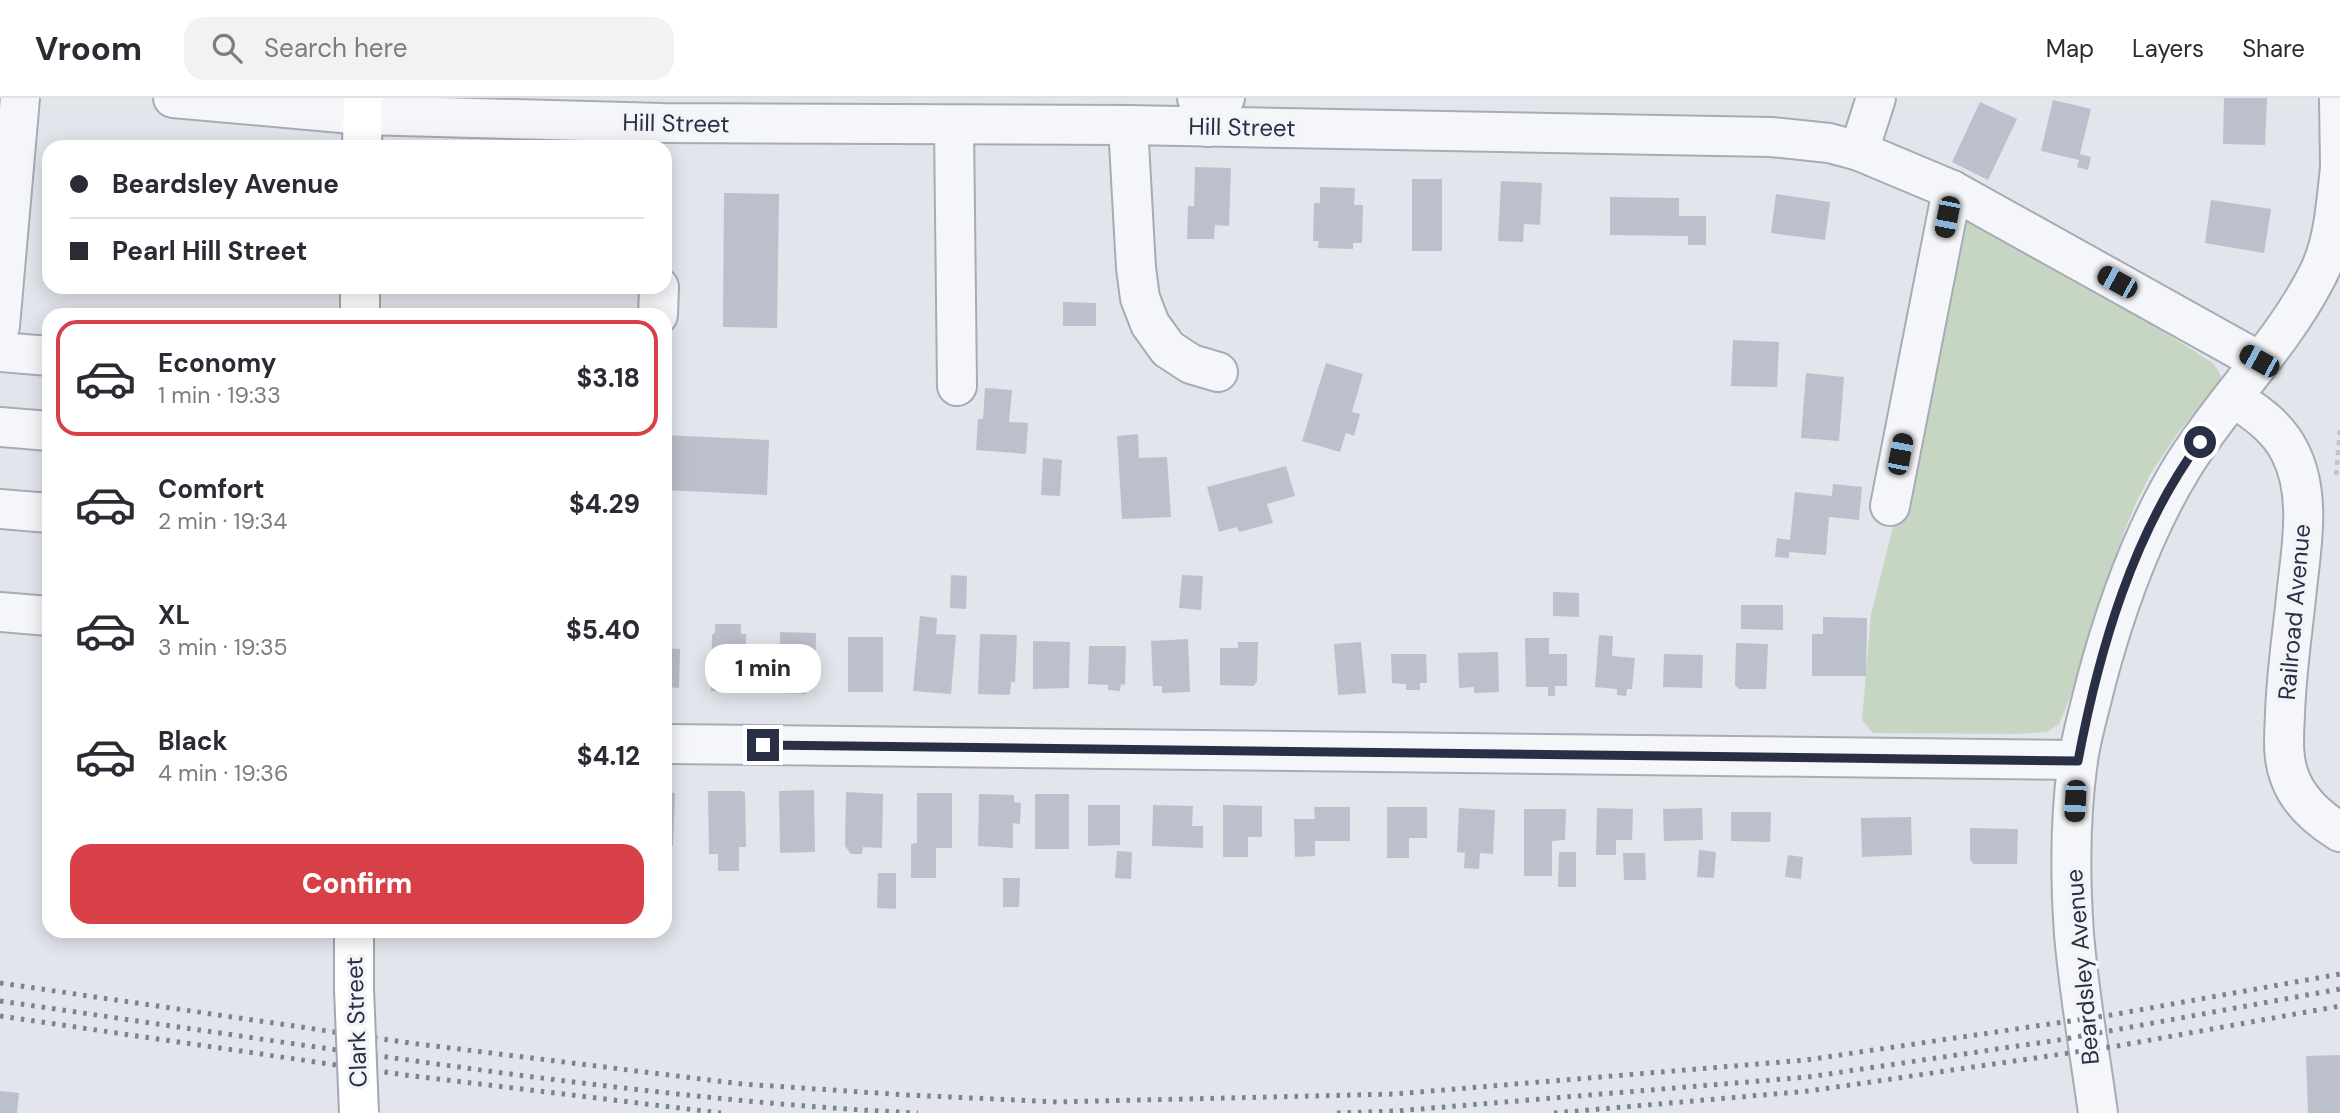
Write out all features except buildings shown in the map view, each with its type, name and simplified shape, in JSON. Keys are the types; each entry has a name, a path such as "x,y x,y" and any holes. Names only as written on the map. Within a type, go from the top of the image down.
{"main road":[{"name":"Clark Street","path":"354,938 359,1113"}],"street":[{"path":"0,326 8,157 20,98"},
{"name":"Hill Street","path":"173,98 362,120 662,135 954,126 1128,125 1210,108 1771,137 1829,143 1859,150 1952,190 2259,361"},
{"path":"1859,150 1876,98"},
{"name":"Beardsley Avenue","path":"2098,1113 2074,935 2072,858 2078,761 2103,656 2138,553 2161,506 2184,464 2292,317 2318,275 2331,235 2340,167 2339,98"},
{"path":"1128,125 1140,298 1150,324 1168,349 1191,364 1218,372"},
{"path":"954,126 957,386"},
{"path":"1890,506 1952,190"},
{"path":"0,352 42,355"},
{"name":"Railroad Avenue","path":"2233,397 2271,425 2291,452 2297,469 2303,528 2285,698 2284,755 2290,780 2306,804 2340,832"},
{"path":"0,427 42,430"},
{"path":"0,509 42,512"},
{"path":"0,612 42,615"},
{"path":"672,744 2078,761"}],"green space":[{"path":"1970,217 2157,327 2214,364 2221,376 2220,382 2180,430 2151,473 2136,503 2124,532 2082,669 2059,724 2047,732 2015,734 1873,733 1862,720 1871,614 1936,357 1959,231"}],"railway":[{"path":"0,983 410,1043 742,1084 1058,1102 1395,1094 1806,1060 2111,1015 2340,974"},
{"path":"1337,1113 1396,1111 1808,1077 2065,1039 2340,989"},
{"path":"0,1001 568,1081 768,1103 918,1113"},
{"path":"1554,1113 1809,1091 2117,1046 2340,1006"},
{"path":"0,1016 405,1075 721,1113"}],"route":[{"path":"763,745 2078,761 2103,656 2138,553 2184,464 2200,442"}]}
